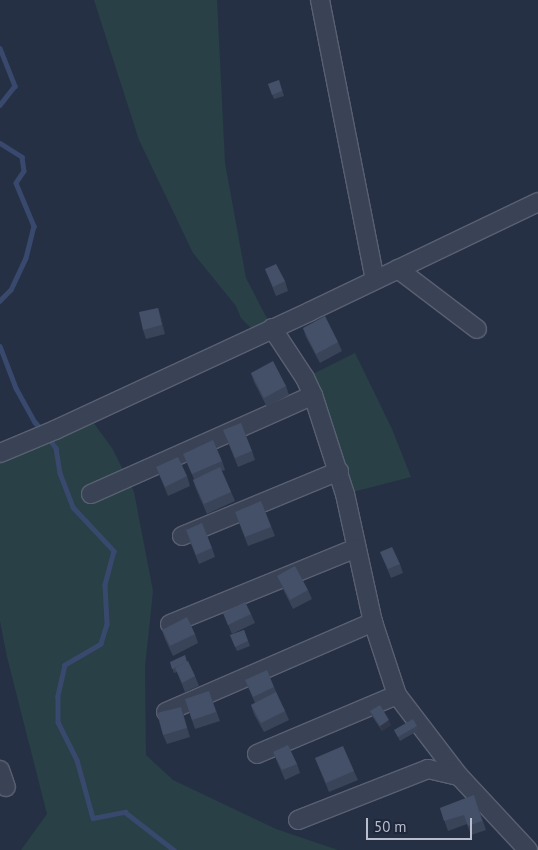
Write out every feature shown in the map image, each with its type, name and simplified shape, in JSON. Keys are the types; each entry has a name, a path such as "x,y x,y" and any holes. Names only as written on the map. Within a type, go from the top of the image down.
{"street":[{"path":"320,0 375,280"},
{"path":"0,453 55,430 538,202"},
{"path":"398,269 477,329"},
{"path":"272,328 305,378 313,395 339,471 373,622 397,695 458,776 528,850"},
{"path":"91,494 313,395"},
{"path":"182,536 339,471"},
{"path":"170,624 356,548"},
{"path":"166,712 373,622"},
{"path":"257,754 397,695"},
{"path":"298,820 428,769 458,776"},
{"path":"0,770 6,787"}],"green space":[{"path":"94,0 217,0 225,163 246,278 272,328 258,335 241,318 236,306 193,253 139,140"},
{"path":"355,353 392,429 411,477 345,494 305,378"},
{"path":"87,414 112,448 134,492 153,591 145,667 146,755 173,780 276,829 338,850 21,850 47,814 7,657 0,621 0,453"}],"building":[{"path":"279,80 282,91 272,95 268,84"},
{"path":"276,264 285,281 273,287 265,269"},
{"path":"158,308 162,325 143,330 139,312"},
{"path":"325,316 338,342 316,354 303,328"},
{"path":"273,361 286,386 264,398 251,373"},
{"path":"241,423 252,451 235,458 223,430"},
{"path":"213,440 222,461 192,474 183,454"},
{"path":"178,457 187,476 165,487 156,467"},
{"path":"220,467 231,492 204,504 193,480"},
{"path":"261,501 271,527 245,537 235,512"},
{"path":"202,523 212,548 196,555 186,530"},
{"path":"392,547 400,564 388,569 380,552"},
{"path":"295,566 308,590 290,600 277,576"},
{"path":"245,602 251,614 228,625 223,613"},
{"path":"187,617 195,634 170,646 162,630"},
{"path":"244,630 248,641 235,647 230,635"},
{"path":"185,655 187,662 172,669 170,662"},
{"path":"188,661 195,676 182,683 175,668"},
{"path":"267,670 274,687 253,697 245,680"},
{"path":"209,691 216,712 192,720 185,699"},
{"path":"276,692 285,711 261,723 251,705"},
{"path":"380,705 389,720 380,726 370,711"},
{"path":"181,707 187,728 163,735 157,713"},
{"path":"413,719 417,726 398,737 394,730"},
{"path":"288,745 297,764 282,770 273,752"},
{"path":"343,746 354,771 326,783 315,758"},
{"path":"474,795 482,821 468,826 464,815 444,821 440,808"}],"waterway":[{"path":"0,48 15,86 0,105"},
{"path":"0,143 22,157 24,171 16,183 34,226 26,258 11,290 0,301"},
{"path":"0,346 16,388 35,422 43,431"},
{"path":"48,437 56,448 60,473 73,507 114,551 105,585 107,624 101,644 65,665 58,696 58,722 77,760 93,818 125,812 174,850"}]}
